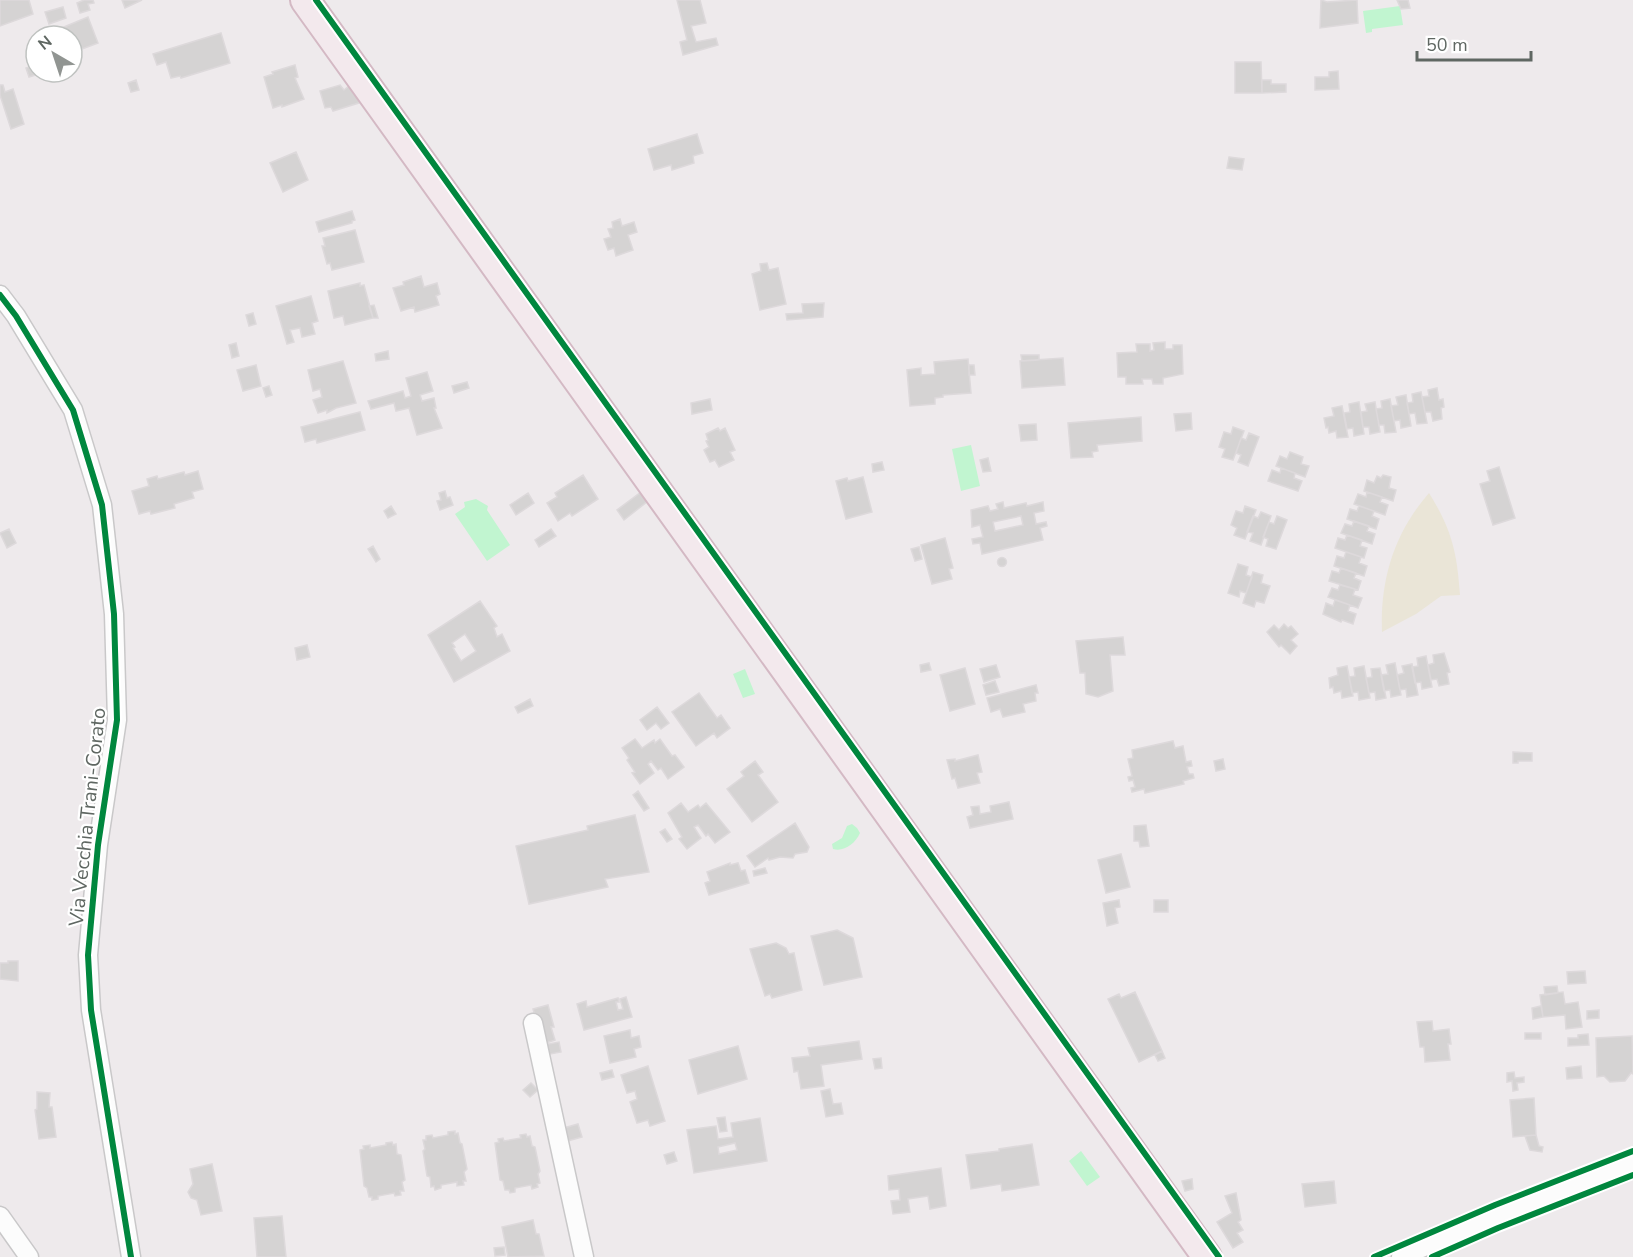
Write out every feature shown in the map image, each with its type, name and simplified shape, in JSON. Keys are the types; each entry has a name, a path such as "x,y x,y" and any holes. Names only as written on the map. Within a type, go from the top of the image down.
{"main road":[{"path":"305,0 1207,1257"}],"street":[{"name":"Via Vecchia Trani-Corato","path":"0,295 16,316 73,410 102,505 114,614 117,720 98,845 88,954 92,1010 131,1257"},
{"path":"533,1023 584,1257"},
{"path":"1401,1257 1496,1215 1633,1162"},
{"path":"0,1216 29,1257"}],"shaded area":[{"path":"1400,6 1403,25 1372,29 1372,32 1366,33 1363,11"},
{"path":"971,445 980,486 961,491 952,449"},
{"path":"1429,493 1443,518 1452,542 1460,595 1441,596 1416,614 1382,632 1384,594 1392,558 1407,524"},
{"path":"476,499 488,506 487,510 510,545 487,561 455,514 465,507 464,502"},
{"path":"745,669 755,694 743,698 733,674"},
{"path":"852,824 860,833 855,841 845,848 833,849 832,844 842,838 847,826"},
{"path":"1081,1151 1100,1177 1087,1186 1069,1161"}],"building":[{"path":"0,0 29,0 33,14 0,26"},
{"path":"93,0 94,3 88,4 90,10 80,13 77,3"},
{"path":"122,0 142,0 125,8"},
{"path":"677,0 700,0 706,23 691,26 696,42 716,38 718,45 683,55 680,42 687,40"},
{"path":"1321,0 1327,2 1357,0 1358,23 1320,28"},
{"path":"1397,0 1408,0 1410,8 1401,9"},
{"path":"63,7 66,18 49,24 45,12"},
{"path":"88,17 98,43 84,48 84,24 71,24"},
{"path":"221,33 230,63 181,78 180,76 171,78 166,62 157,65 153,54"},
{"path":"1235,62 1261,62 1262,93 1235,93"},
{"path":"295,65 298,77 295,78 304,99 273,108 264,77"},
{"path":"1338,71 1339,89 1315,90 1315,77 1329,77 1329,72"},
{"path":"136,80 139,90 131,92 128,83"},
{"path":"1262,80 1271,80 1271,84 1286,84 1286,92 1262,93"},
{"path":"0,85 3,85 5,92 13,89 24,124 11,129 0,95"},
{"path":"340,85 344,90 350,85 362,102 333,111 331,107 325,108 320,91"},
{"path":"697,134 703,153 693,156 694,163 672,170 671,165 654,170 648,149"},
{"path":"296,152 308,180 283,192 270,163"},
{"path":"1229,157 1244,159 1242,170 1227,168"},
{"path":"352,211 355,220 352,223 319,232 316,222"},
{"path":"620,219 622,226 634,222 637,232 628,235 633,250 616,256 614,248 608,250 604,239 611,237 608,229 613,228 612,222"},
{"path":"355,230 364,262 332,270 330,263 327,264 322,246 325,246 323,238"},
{"path":"767,263 769,270 778,268 786,304 760,310 752,274 761,271 760,264"},
{"path":"421,276 424,287 437,283 440,294 436,296 439,305 415,312 414,307 401,311 393,288"},
{"path":"360,283 360,286 364,285 373,318 345,325 343,316 334,318 328,291"},
{"path":"311,296 318,321 312,323 315,334 302,337 300,328 290,330 294,342 287,344 276,306"},
{"path":"824,303 823,317 787,320 786,314 803,313 802,304"},
{"path":"374,305 378,318 373,318 369,306"},
{"path":"253,313 256,324 249,326 246,315"},
{"path":"1165,342 1165,349 1173,349 1173,345 1182,345 1183,374 1163,378 1163,384 1153,384 1152,379 1142,379 1143,384 1126,384 1126,377 1118,377 1117,353 1137,352 1136,344 1150,344 1150,351 1154,350 1153,343"},
{"path":"236,343 239,356 232,358 229,345"},
{"path":"388,351 389,359 376,361 375,354"},
{"path":"1021,355 1039,355 1039,360 1022,361"},
{"path":"1063,358 1065,385 1022,388 1020,361"},
{"path":"968,359 971,393 943,395 943,397 935,398 935,404 910,406 907,370 921,368 921,375 935,374 934,362"},
{"path":"343,361 356,403 327,413 327,410 318,413 313,400 322,397 320,389 313,391 308,370"},
{"path":"256,365 261,386 243,391 237,370"},
{"path":"969,365 974,365 975,375 969,375"},
{"path":"427,372 433,391 420,395 422,401 434,398 436,408 434,408 442,428 417,435 409,408 396,411 394,403 371,409 368,401 403,391 405,398 411,396 406,378"},
{"path":"467,382 469,388 454,393 452,386"},
{"path":"269,386 272,395 266,397 263,388"},
{"path":"1437,388 1439,400 1443,399 1444,407 1441,408 1442,419 1433,421 1431,412 1425,412 1422,397 1429,396 1428,390"},
{"path":"1421,392 1427,423 1417,424 1415,413 1409,414 1407,403 1413,402 1412,394"},
{"path":"1406,395 1411,426 1401,428 1400,420 1394,421 1391,406 1398,405 1396,397"},
{"path":"710,399 712,410 692,414 691,403"},
{"path":"1390,399 1396,432 1385,433 1384,425 1379,425 1376,409 1382,408 1381,401"},
{"path":"1359,402 1364,434 1354,436 1353,428 1347,429 1344,413 1350,412 1349,404"},
{"path":"1375,402 1380,432 1370,434 1369,427 1363,427 1361,412 1367,411 1365,404"},
{"path":"1342,406 1348,437 1337,438 1336,431 1329,433 1324,418 1334,416 1332,408"},
{"path":"360,412 365,430 317,443 316,439 305,442 301,427"},
{"path":"1191,413 1192,429 1176,431 1174,414"},
{"path":"1141,417 1142,441 1097,445 1098,451 1092,452 1093,457 1071,458 1068,423"},
{"path":"1036,424 1037,440 1021,441 1019,425"},
{"path":"1233,427 1244,431 1233,460 1222,457 1225,449 1219,447 1224,432 1231,434"},
{"path":"718,428 720,431 725,428 735,450 730,452 734,460 719,467 715,460 710,462 704,450 709,447 706,434"},
{"path":"1249,433 1259,437 1248,466 1238,462 1241,455 1236,453 1241,438 1246,440"},
{"path":"1290,452 1303,457 1301,464 1309,466 1305,477 1276,466 1280,456 1287,459"},
{"path":"988,458 991,471 983,472 980,460"},
{"path":"882,462 884,470 873,472 872,464"},
{"path":"1499,467 1515,518 1493,525 1480,484 1490,481 1487,471"},
{"path":"1281,468 1295,473 1294,478 1302,481 1298,491 1268,481 1272,470 1280,473"},
{"path":"198,471 203,489 192,492 194,498 174,504 175,508 151,514 150,511 139,514 132,491 149,486 147,479 157,476 158,479 184,472 185,475"},
{"path":"583,475 598,499 572,516 570,513 558,521 547,503 557,497 555,493"},
{"path":"1383,475 1391,477 1389,488 1396,490 1393,501 1364,491 1367,480 1374,483 1377,476 1381,478"},
{"path":"863,477 872,512 846,519 836,481"},
{"path":"445,491 453,505 440,510 437,501 441,500 439,493"},
{"path":"641,492 648,501 624,520 617,510"},
{"path":"1367,492 1382,497 1380,502 1388,505 1385,515 1354,504 1358,494 1366,497"},
{"path":"528,493 534,503 516,515 510,505"},
{"path":"1003,502 1004,508 1043,502 1044,511 1034,513 1036,524 1046,522 1047,526 1040,528 1043,540 982,554 980,543 973,544 972,539 983,537 980,525 972,527 971,510 988,506 990,511 998,509 996,504","holes":["1021,516 1023,525 995,531 993,522"]},
{"path":"391,506 396,514 388,518 384,511"},
{"path":"1245,506 1256,510 1245,539 1234,535 1237,528 1231,525 1236,511 1243,513"},
{"path":"1359,506 1374,511 1372,516 1379,519 1376,529 1347,519 1350,509 1357,511"},
{"path":"1261,512 1271,516 1261,545 1250,541 1253,533 1247,532 1253,516 1258,518"},
{"path":"1277,516 1287,520 1276,549 1266,546 1268,539 1263,537 1269,522 1274,524"},
{"path":"1354,521 1369,526 1367,531 1375,534 1372,544 1341,533 1345,524 1352,526"},
{"path":"9,529 16,543 7,548 0,533"},
{"path":"551,529 556,536 539,547 535,540"},
{"path":"1347,535 1362,540 1360,546 1367,548 1364,558 1335,548 1338,538 1345,540"},
{"path":"945,538 953,568 949,569 952,579 932,584 921,545"},
{"path":"373,546 380,559 376,562 368,549"},
{"path":"919,547 922,559 915,561 911,549"},
{"path":"1346,552 1361,557 1359,563 1367,566 1364,576 1334,566 1337,556 1344,558"},
{"path":"1002,557 1007,562 1002,567 997,562"},
{"path":"1238,564 1248,567 1246,575 1252,577 1246,593 1240,591 1239,597 1228,593"},
{"path":"1341,568 1356,573 1354,578 1361,581 1358,590 1329,581 1332,571 1339,573"},
{"path":"1253,572 1263,575 1261,583 1270,586 1264,603 1256,601 1254,607 1243,603"},
{"path":"1340,585 1355,589 1353,595 1362,598 1358,608 1328,597 1332,588 1338,590"},
{"path":"1335,600 1350,605 1348,611 1356,614 1353,624 1342,620 1341,622 1323,614 1326,603 1333,606"},
{"path":"480,601 497,626 494,628 497,637 502,634 510,651 454,682 428,635","holes":["465,634 476,651 461,661 452,643"]},
{"path":"1284,624 1288,628 1291,626 1298,634 1291,640 1297,646 1290,654 1281,645 1279,647 1267,632 1274,625 1279,630"},
{"path":"1123,637 1125,655 1110,655 1113,691 1098,697 1086,694 1085,673 1080,673 1076,641"},
{"path":"307,645 310,657 297,660 295,648"},
{"path":"1444,653 1450,672 1447,673 1449,684 1439,686 1437,679 1431,680 1428,665 1434,663 1433,655"},
{"path":"1426,656 1432,687 1422,689 1421,682 1415,683 1412,667 1418,666 1417,658"},
{"path":"929,663 931,670 921,672 920,665"},
{"path":"1395,663 1401,695 1391,697 1390,690 1384,691 1381,675 1388,674 1386,665"},
{"path":"1412,664 1418,695 1407,697 1406,689 1400,690 1397,675 1404,673 1402,666"},
{"path":"996,665 1000,677 984,682 980,669"},
{"path":"1347,666 1353,696 1342,698 1341,691 1334,693 1333,687 1330,688 1329,678 1338,675 1337,668"},
{"path":"1364,666 1370,698 1359,700 1358,692 1352,693 1349,677 1355,676 1354,668"},
{"path":"965,668 975,704 950,711 940,675"},
{"path":"1380,668 1386,698 1376,700 1375,692 1369,693 1366,678 1372,677 1371,669"},
{"path":"995,681 999,692 986,695 983,685"},
{"path":"1036,685 1038,693 1035,693 1036,701 1023,704 1025,712 1003,717 1000,709 991,712 987,698"},
{"path":"699,693 717,718 721,715 730,728 717,738 714,733 696,746 672,712"},
{"path":"530,699 533,706 518,713 515,707"},
{"path":"657,707 669,723 661,729 656,723 647,730 640,720"},
{"path":"635,739 642,748 660,739 672,756 675,755 684,767 668,779 661,768 658,770 651,761 648,764 654,773 640,784 632,773 635,772 622,748"},
{"path":"1173,741 1175,748 1183,746 1186,762 1191,761 1192,766 1187,767 1189,774 1193,774 1194,778 1183,781 1184,784 1145,793 1144,789 1132,792 1131,788 1135,787 1133,780 1129,781 1128,777 1132,776 1128,759 1133,758 1132,750"},
{"path":"1513,752 1532,753 1532,761 1513,763"},
{"path":"978,755 982,772 977,773 980,783 958,788 955,778 952,779 947,760 955,759 955,761"},
{"path":"1223,759 1225,769 1216,771 1214,761"},
{"path":"755,761 763,772 758,775 778,802 752,822 727,789 744,776 741,772"},
{"path":"638,791 649,808 644,811 633,795"},
{"path":"1009,802 1013,819 970,828 967,817 973,815 971,807 979,806 980,814 991,812 990,806"},
{"path":"681,803 688,812 706,803 730,832 715,843 698,825 694,827 701,838 687,849 679,839 682,837 668,813"},
{"path":"635,815 649,872 605,879 608,887 529,904 516,846 588,830 587,826"},
{"path":"795,823 809,847 807,852 795,854 793,858 780,857 769,860 768,858 755,867 747,856"},
{"path":"1146,825 1149,846 1140,847 1139,841 1134,841 1134,826"},
{"path":"665,829 672,839 667,842 660,832"},
{"path":"1121,854 1130,887 1106,893 1098,860"},
{"path":"730,863 730,865 738,863 741,871 745,870 749,883 709,895 705,883 710,881 707,872"},
{"path":"765,868 767,873 754,876 753,871"},
{"path":"1119,900 1120,907 1115,908 1118,923 1107,926 1103,903"},
{"path":"1154,900 1168,900 1168,912 1154,912"},
{"path":"837,930 853,938 862,977 824,985 811,936"},
{"path":"776,943 786,948 789,954 794,953 802,990 772,998 770,994 765,996 750,949"},
{"path":"8,961 18,961 18,981 0,979 0,963 8,963"},
{"path":"1585,971 1586,983 1568,984 1567,972"},
{"path":"1557,986 1558,993 1545,995 1544,987"},
{"path":"1135,992 1162,1051 1139,1062 1108,999 1119,994 1121,998"},
{"path":"1563,992 1565,1004 1578,1002 1582,1027 1566,1029 1565,1015 1543,1017 1540,995"},
{"path":"626,997 632,1017 584,1030 577,1004 586,1001 587,1007 618,998 619,1002 616,1002 618,1010 623,1009 620,999"},
{"path":"548,1005 555,1040 543,1044 533,1009"},
{"path":"1541,1006 1543,1017 1533,1019 1532,1008"},
{"path":"1599,1010 1599,1018 1587,1019 1587,1011"},
{"path":"1432,1021 1433,1031 1449,1029 1450,1060 1425,1062 1424,1047 1420,1047 1417,1022"},
{"path":"630,1030 631,1038 639,1036 641,1047 634,1049 636,1057 610,1063 604,1036"},
{"path":"1525,1033 1541,1033 1541,1039 1525,1039"},
{"path":"1588,1034 1589,1045 1568,1046 1568,1038 1578,1038 1578,1035"},
{"path":"1632,1036 1633,1074 1631,1073 1625,1081 1610,1082 1604,1076 1597,1077 1596,1038"},
{"path":"859,1041 862,1059 821,1065 824,1086 801,1089 798,1071 794,1072 792,1058 810,1056 808,1048"},
{"path":"559,1042 561,1052 545,1055 543,1045"},
{"path":"738,1046 747,1079 698,1094 689,1060"},
{"path":"1162,1051 1165,1058 1158,1061 1155,1055"},
{"path":"881,1058 882,1068 875,1069 873,1059"},
{"path":"648,1066 665,1121 650,1126 648,1120 637,1123 630,1102 637,1099 635,1091 627,1093 621,1075"},
{"path":"1581,1066 1582,1078 1567,1079 1566,1068"},
{"path":"612,1070 614,1077 602,1080 600,1073"},
{"path":"1514,1072 1515,1078 1524,1077 1524,1082 1517,1083 1518,1090 1513,1091 1512,1081 1507,1082 1507,1073"},
{"path":"531,1083 538,1090 530,1097 523,1090"},
{"path":"830,1089 833,1104 841,1103 843,1114 826,1117 821,1091"},
{"path":"37,1092 50,1093 49,1107 52,1107 56,1137 39,1139 35,1110 37,1109"},
{"path":"1534,1098 1536,1135 1513,1137 1510,1100"},
{"path":"725,1117 727,1131 720,1132 717,1118"},
{"path":"760,1118 767,1161 694,1173 687,1130 716,1126 718,1139 733,1137 731,1123","holes":["735,1143 737,1150 719,1154 718,1147"]},
{"path":"578,1124 582,1137 564,1142 560,1129"},
{"path":"455,1131 462,1144 467,1169 464,1172 466,1181 463,1181 464,1185 457,1186 457,1182 441,1185 441,1188 435,1190 434,1186 431,1187 430,1177 427,1176 423,1140 426,1140 426,1136 432,1135 433,1138"},
{"path":"526,1134 527,1137 530,1136 532,1146 535,1147 540,1183 537,1184 538,1187 532,1189 531,1185 515,1188 515,1192 510,1193 509,1190 505,1190 503,1181 500,1180 495,1143 499,1142 498,1139 503,1138 504,1141 521,1138 520,1135"},
{"path":"1536,1135 1539,1146 1543,1147 1542,1152 1530,1150 1525,1136"},
{"path":"392,1142 393,1145 396,1144 397,1154 401,1155 405,1180 402,1182 404,1191 400,1191 401,1195 395,1196 394,1193 378,1196 378,1199 372,1200 364,1186 360,1150 364,1149 363,1146 370,1145 370,1148"},
{"path":"1032,1144 1039,1185 1002,1191 1001,1184 971,1189 966,1155"},
{"path":"674,1152 677,1161 667,1164 664,1155"},
{"path":"212,1164 222,1211 201,1215 197,1200 191,1198 188,1192 193,1184 190,1169"},
{"path":"941,1168 946,1206 930,1209 928,1196 908,1199 910,1212 893,1214 891,1201 900,1200 899,1189 889,1190 888,1176"},
{"path":"1192,1179 1193,1189 1185,1191 1182,1181"},
{"path":"1334,1181 1336,1203 1305,1207 1302,1184"},
{"path":"1236,1193 1241,1220 1238,1222 1243,1230 1237,1233 1243,1242 1233,1248 1217,1222 1232,1213 1225,1196"},
{"path":"282,1216 286,1257 257,1257 254,1218"},
{"path":"533,1220 544,1256 508,1257 502,1227"},
{"path":"504,1247 505,1255 495,1256 494,1248"}],"cycle path":[{"path":"316,0 1219,1257"},
{"path":"0,295 16,316 73,410 102,505 114,614 117,720 98,845 88,955 91,1010 131,1257"},
{"path":"1374,1257 1495,1205 1633,1151"},
{"path":"1432,1257 1498,1228 1633,1175"}]}
